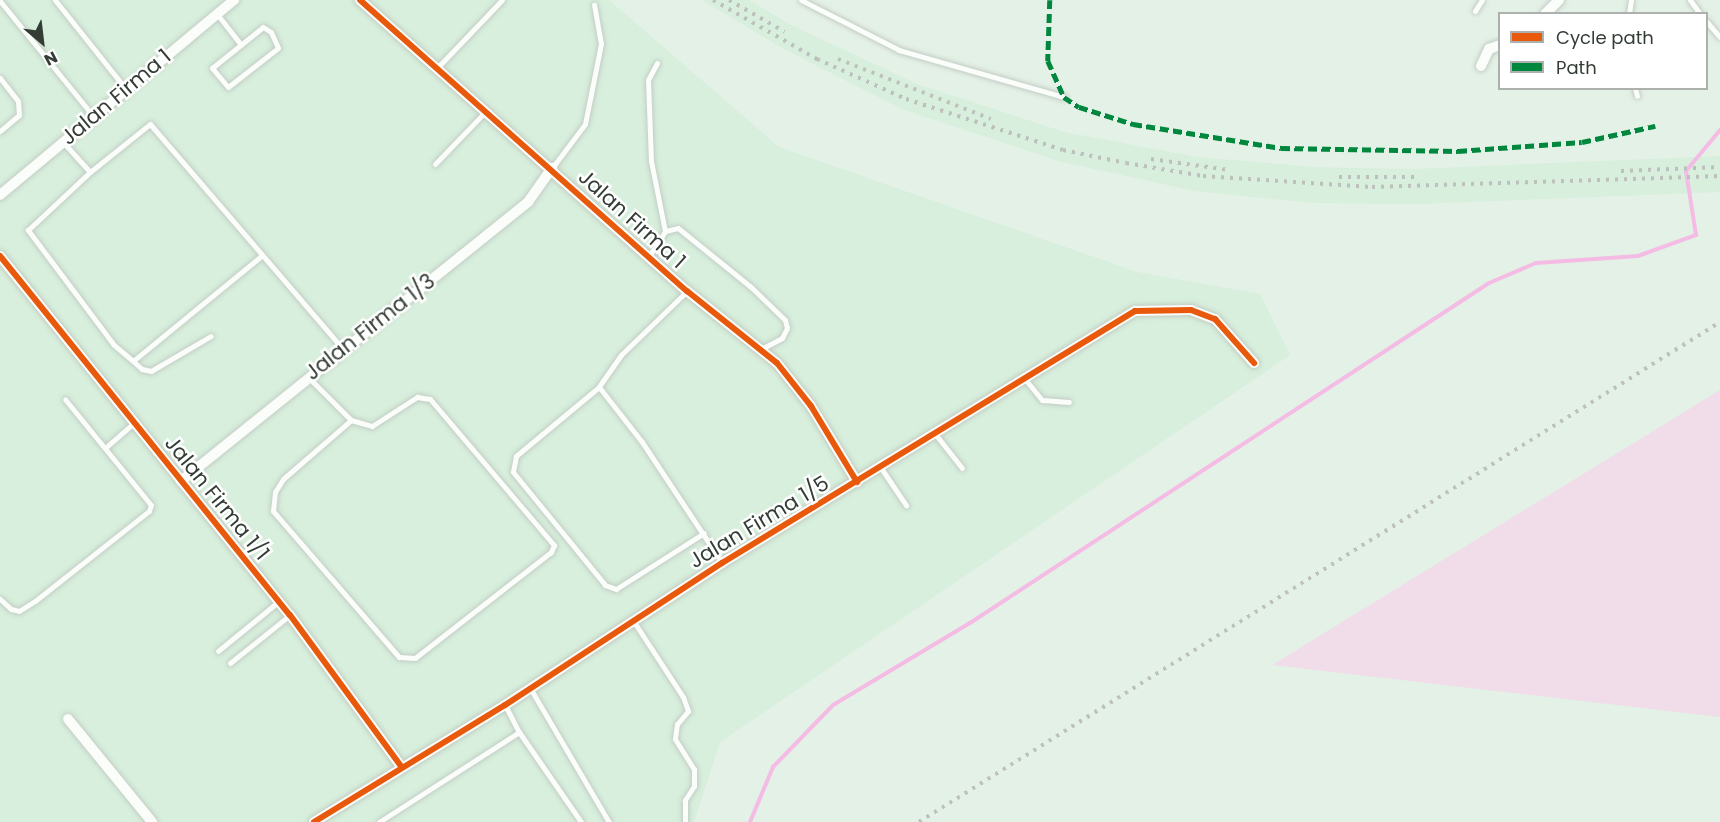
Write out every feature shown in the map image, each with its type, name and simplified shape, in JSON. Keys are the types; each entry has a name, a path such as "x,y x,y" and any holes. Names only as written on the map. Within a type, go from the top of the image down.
{"street":[{"name":"Jalan Firma 1","path":"0,195 125,88 234,0"},
{"name":"Jalan Firma 1","path":"360,0 552,168 687,291 761,349 812,406 857,482"},
{"path":"1547,12 1559,0"},
{"path":"1481,66 1489,48 1498,46"},
{"name":"Jalan Firma 1/3","path":"181,481 307,376 528,202 552,168"},
{"name":"Jalan Firma 1/1","path":"0,256 279,601 401,766"},
{"name":"Jalan Firma 1/5","path":"314,822 401,766 505,705 722,563 936,435 1135,311 1166,308 1191,310 1215,319 1254,363"},
{"path":"68,719 152,822"}],"lane":[{"path":"55,0 125,88"},
{"path":"437,68 502,0"},
{"path":"801,0 899,50 1064,97"},
{"path":"1476,12 1482,0"},
{"path":"0,1 93,116"},
{"path":"552,168 585,124 601,44 594,5"},
{"path":"217,14 240,43"},
{"path":"1708,22 1720,37"},
{"path":"263,27 271,33 279,48 228,87 212,68 240,43 263,27"},
{"path":"657,63 648,80 651,161 665,231"},
{"path":"0,78 18,101 19,115 0,131"},
{"path":"1636,90 1637,96"},
{"path":"435,164 486,111"},
{"path":"211,336 151,371 142,369 114,345 28,230 90,171 150,124 260,257 342,348"},
{"path":"63,142 90,171"},
{"path":"649,255 665,231 678,228 785,320 782,338 761,349"},
{"path":"133,361 260,257"},
{"path":"687,291 621,355 599,387 516,456 513,472 522,486 605,585 615,589 704,533"},
{"path":"307,376 351,420 378,425 417,397 430,399 554,545 551,552 415,658 399,657 273,511 275,492 283,479 351,420"},
{"path":"1025,379 1042,400 1069,402"},
{"path":"599,387 642,442 722,563"},
{"path":"0,599 11,609 19,611 35,601 149,511 148,500 65,399"},
{"path":"105,448 135,422"},
{"path":"936,435 962,468"},
{"path":"881,468 906,505"},
{"path":"218,651 279,601"},
{"path":"230,663 290,615"},
{"path":"633,620 683,697 687,711 677,724 675,739 694,769 694,786 685,800 685,822"},
{"path":"530,688 609,822"},
{"path":"505,705 519,732 581,822"},
{"path":"380,822 519,732"}],"shaded area":[{"path":"0,0 609,0 779,147 1137,272 1260,294 1290,355 720,742 694,822 0,822"},
{"path":"702,0 749,0 791,25 917,84 1064,132 1197,157 1312,167 1415,169 1720,156 1720,192 1418,204 1312,203 1195,191 1058,161 904,110 782,48"},
{"path":"1720,390 1720,717 1272,665"}],"waterway":[{"path":"750,822 773,767 833,705 970,623 1489,283 1536,263 1638,256 1696,235 1686,171 1720,130"}],"railway":[{"path":"713,0 817,59 906,99 1063,150 1126,163 1203,176 1372,187 1720,176"},
{"path":"729,0 785,32"},
{"path":"838,59 991,119"},
{"path":"1151,159 1229,170"},
{"path":"1621,171 1720,167"},
{"path":"1339,177 1417,177"},
{"path":"919,822 1720,322"}],"marked path":[{"path":"1050,0 1048,61 1064,97 1079,107 1133,124 1281,148 1458,151 1582,142 1655,126"}],"cycle path":[{"path":"360,0 687,291 777,363 811,406 857,482"},
{"path":"0,256 290,615 401,766"},
{"path":"314,822 505,705 722,563 1135,311 1191,310 1215,319 1254,363"}]}
